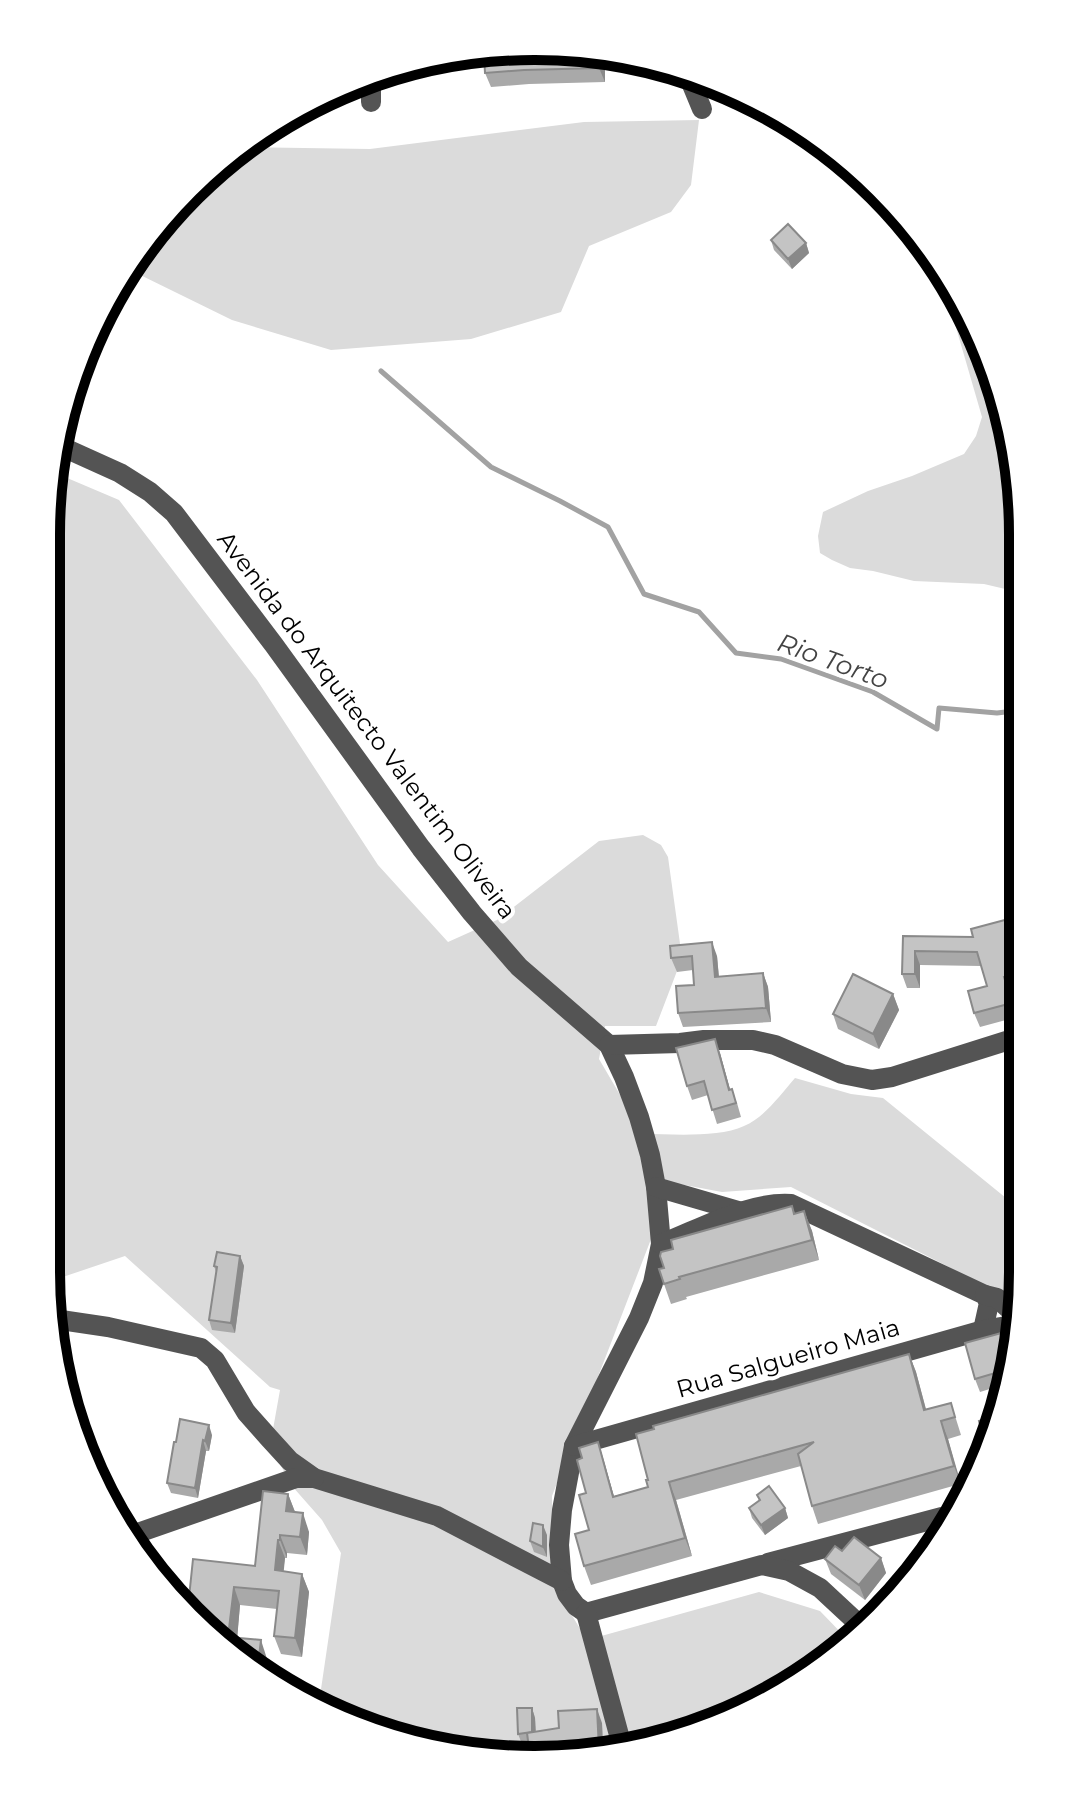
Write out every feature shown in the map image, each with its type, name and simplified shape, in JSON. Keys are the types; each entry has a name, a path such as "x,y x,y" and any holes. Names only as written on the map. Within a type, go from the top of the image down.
{"street":[{"path":"693,87 702,109"},
{"name":"Avenida do Arquitecto Valentim Oliveira","path":"68,449 120,473 150,492 174,513 472,913 519,967 609,1045 624,1077 650,1155 661,1244 653,1283 639,1318 574,1446 562,1510 559,1545 562,1581"},
{"path":"609,1045 753,1040 775,1045 842,1074 872,1080 892,1077 1009,1040"},
{"path":"656,1187 742,1212"},
{"path":"661,1244 742,1212 778,1203 791,1204 997,1298 1008,1308"},
{"path":"983,1330 989,1303 985,1295"},
{"path":"63,1320 201,1348 215,1360 246,1412 290,1461 314,1478"},
{"name":"Rua Salgueiro Maia","path":"574,1446 1006,1326"},
{"path":"139,1533 296,1478 314,1478 437,1516 562,1581 567,1594 586,1613 620,1738"},
{"path":"586,1613 940,1518"},
{"path":"762,1565 789,1571 820,1588 855,1621"}],"shaded area":[{"path":"699,120 691,185 671,212 589,246 561,312 471,339 331,350 232,320 138,274 199,199 261,147 370,149 584,122"},
{"path":"953,312 984,382 1000,442 1008,503 1009,590 984,584 914,581 850,568 820,553 818,536 823,512 964,454 976,436 982,417"},
{"path":"64,477 119,500 257,680 378,865 448,942 497,920 599,841 643,835 661,845 668,857 682,958 656,1026 605,1026 599,1059 643,1134 708,1134 744,1126 765,1111 795,1078 851,1094 883,1098 1009,1200 1008,1297 791,1187 722,1192 679,1184 649,1196 653,1234 552,1496 553,1561 568,1609 587,1640 759,1592 820,1611 841,1633 798,1666 716,1710 627,1737 566,1745 503,1745 442,1737 382,1721 320,1694 341,1553 322,1520 292,1486 270,1446 280,1390 270,1387 125,1256 60,1278 60,534"}],"building":[{"path":"503,61 599,64 599,68 485,73 484,63"},
{"path":"788,224 806,243 788,259 771,240"},
{"path":"1009,919 1009,976 1004,977 1009,1004 974,1013 968,991 987,986 977,952 915,951 915,974 902,974 903,936 973,937 971,929"},
{"path":"712,942 715,977 763,973 766,1008 678,1013 676,986 694,985 692,956 671,958 670,946"},
{"path":"853,974 893,994 873,1034 833,1014"},
{"path":"715,1039 729,1090 732,1089 736,1103 712,1110 704,1081 687,1086 676,1048"},
{"path":"792,1206 794,1214 804,1211 812,1240 679,1277 664,1284 659,1269 664,1268 660,1256 661,1252 673,1249 671,1240"},
{"path":"217,1252 240,1256 231,1323 209,1320"},
{"path":"1005,1332 998,1372 975,1379 965,1343"},
{"path":"909,1354 924,1410 951,1403 955,1417 941,1421 954,1466 812,1506 798,1454 814,1442 669,1482 685,1538 584,1566 575,1534 589,1530 579,1495 586,1493 577,1460 582,1458 579,1448 598,1442 613,1497 648,1487 636,1434 654,1429 653,1426"},
{"path":"180,1419 209,1425 203,1440 195,1488 167,1483"},
{"path":"769,1486 785,1508 761,1525 749,1508 760,1500 757,1495"},
{"path":"263,1491 288,1494 286,1511 303,1513 300,1537 280,1535 275,1570 302,1574 295,1638 274,1636 279,1591 234,1587 228,1633 189,1596 193,1559 255,1566"},
{"path":"533,1523 543,1525 543,1547 530,1541"},
{"path":"854,1537 881,1558 859,1585 825,1559 835,1546 842,1551"},
{"path":"233,1637 261,1640 259,1657"},
{"path":"517,1708 532,1708 532,1732 518,1734"},
{"path":"597,1709 599,1742 529,1746 527,1733 559,1728 558,1711"}],"waterway":[{"name":"Rio Torto","path":"381,371 491,467 608,527 644,594 699,612 736,653 781,659 873,692 937,729 939,708 1009,712"}]}
